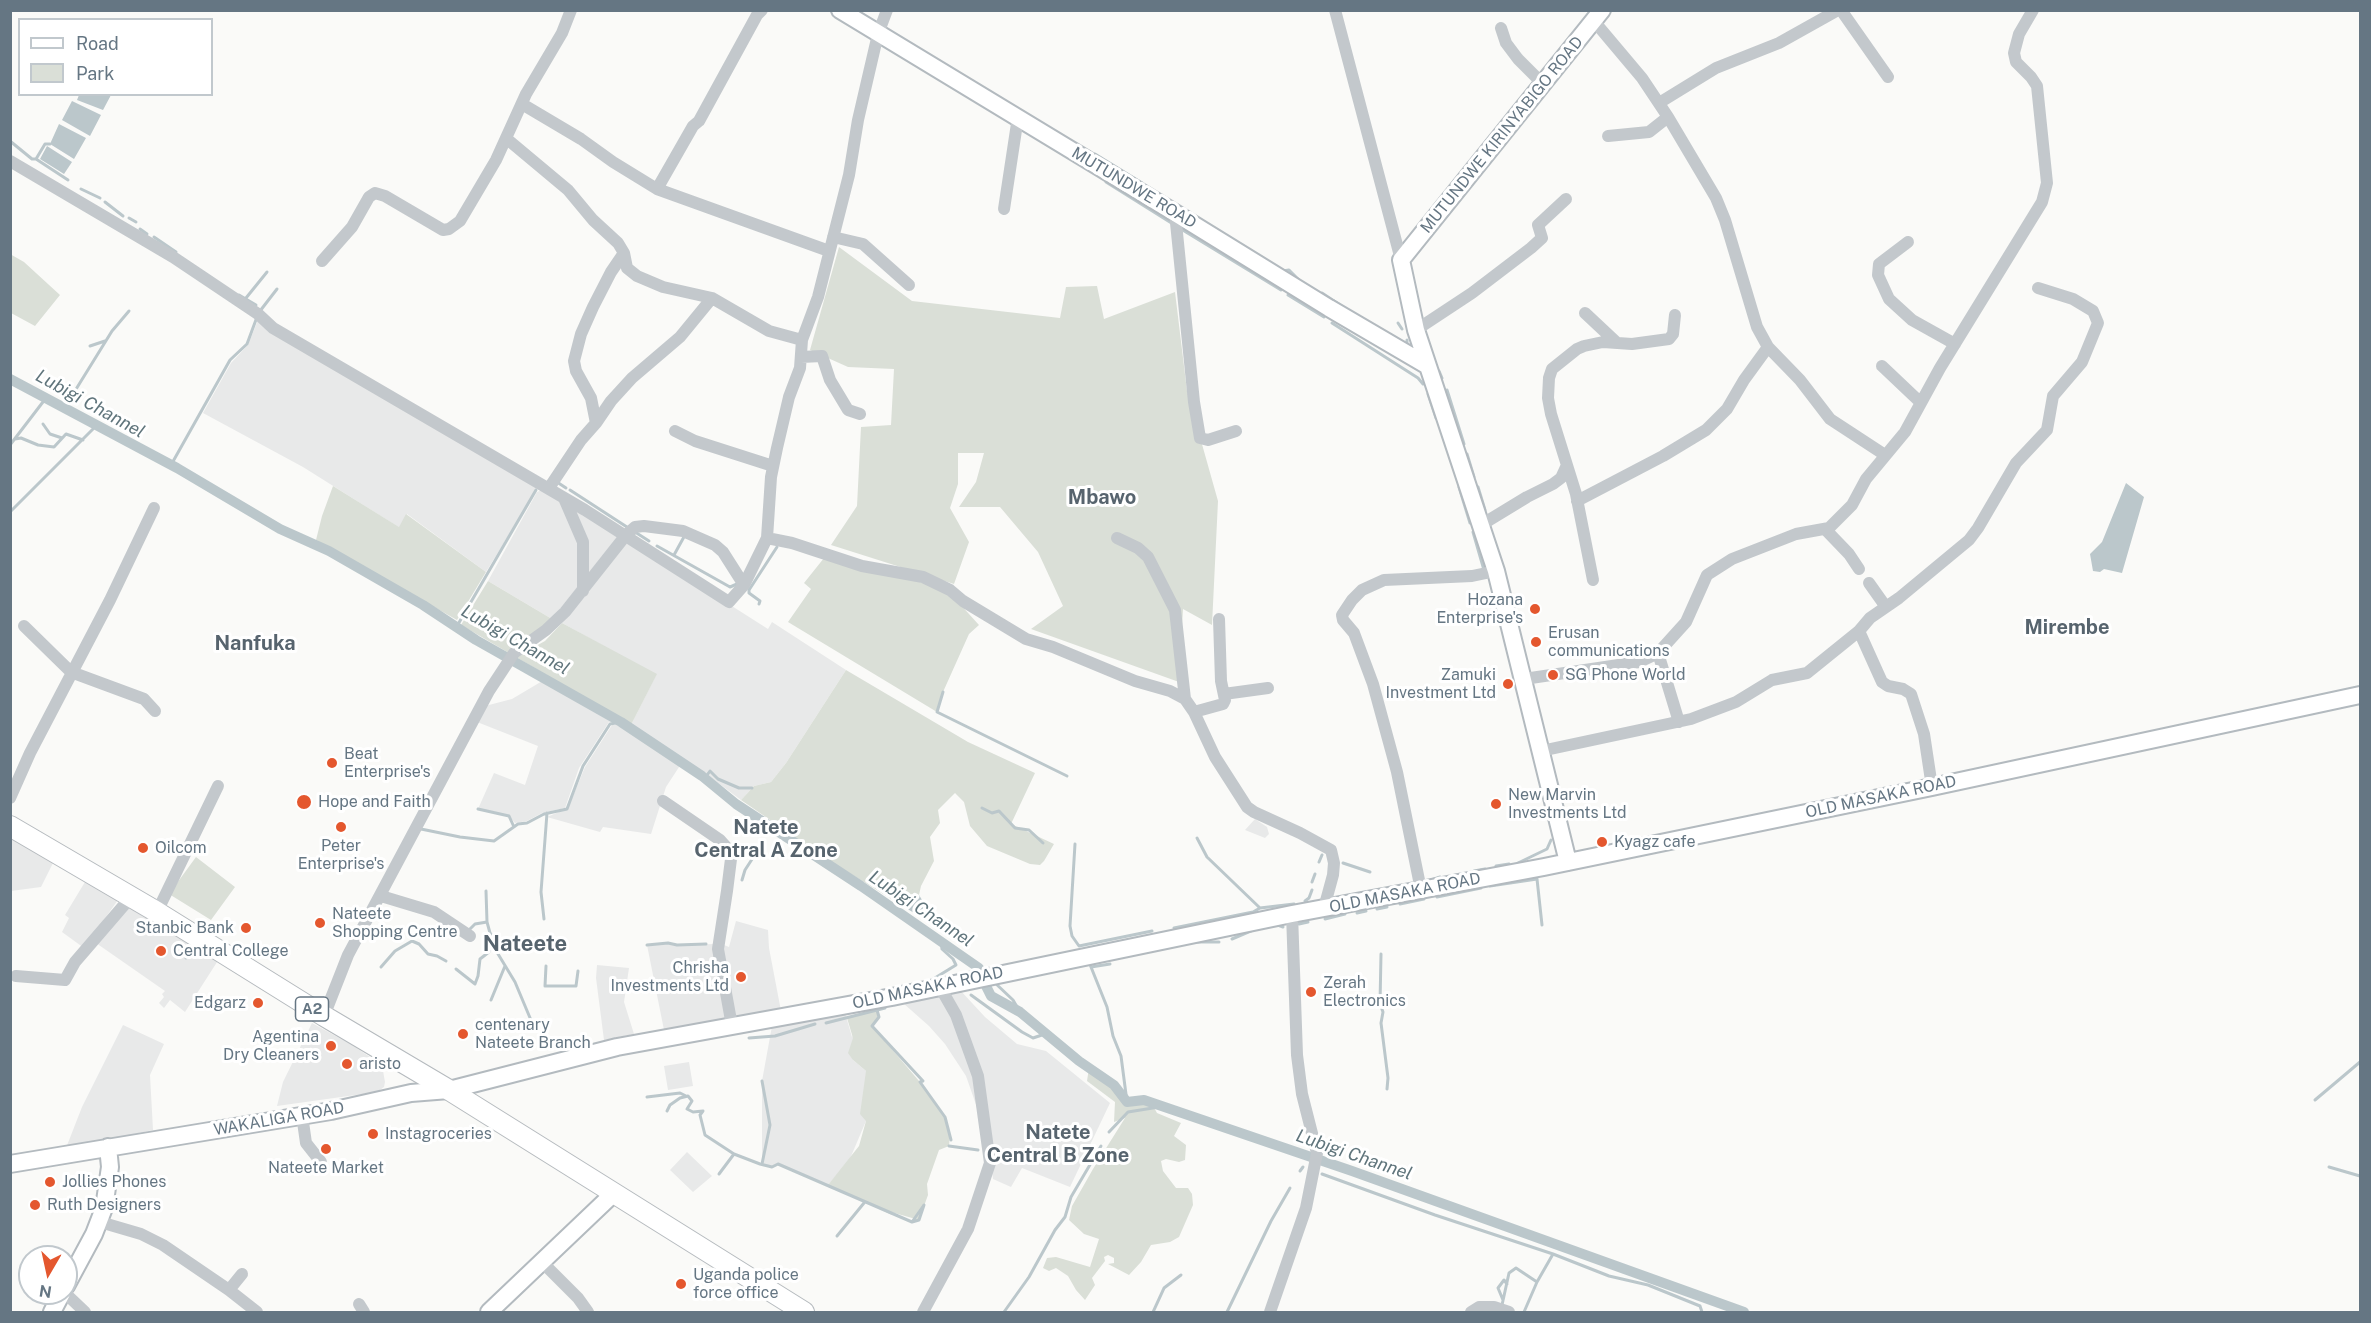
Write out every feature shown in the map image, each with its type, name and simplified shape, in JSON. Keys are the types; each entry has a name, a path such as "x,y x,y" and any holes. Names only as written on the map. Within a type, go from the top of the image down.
{"main road":[{"name":"MUTUNDWE ROAD","path":"840,10 1428,366"},
{"name":"MUTUNDWE KIRINYABIGO ROAD","path":"1401,260 1598,16"},
{"path":"1401,260 1416,330 1496,572 1568,862"},
{"name":"OLD MASAKA ROAD","path":"448,1090 617,1047 940,987 1292,914 1568,862 2361,695"},
{"name":"A2","path":"10,826 157,912 324,1017 448,1090 804,1312"},
{"name":"WAKALIGA ROAD","path":"10,1164 302,1115 411,1093 448,1090"},
{"path":"78,1263 100,1222 108,1188 108,1147"},
{"path":"489,1312 613,1194"}],"street":[{"path":"322,261 352,227 369,197 375,193 385,196 443,230 453,227 478,194 507,139 522,104 562,33 571,10"},
{"path":"657,189 693,126 699,121 757,15 762,10"},
{"path":"10,161 173,257 258,314 273,328 564,498 631,531 729,602 744,585 767,537 773,466 789,397 800,368 802,340 818,297 849,176 858,120 878,34 887,10"},
{"path":"1335,10 1401,260"},
{"path":"1659,103 1716,69 1779,44 1839,10 1888,77"},
{"path":"1524,679 1639,662 1658,653 1686,622 1707,575 1732,559 1796,534 1825,529 1832,525 1851,505 1866,479 1905,432 1920,402 2042,202 2047,183 2037,86 2031,76 2016,62 2014,53 2019,34 2033,10"},
{"path":"1598,16 1659,103 1716,198 1725,220 1756,327 1768,348 1800,380 1830,418 1885,455"},
{"path":"1501,28 1506,43 1518,59 1543,84"},
{"path":"522,104 581,139 657,189 829,251"},
{"path":"1004,209 1018,117"},
{"path":"1608,136 1649,132 1668,117"},
{"path":"507,139 568,190 593,220 618,243 624,253 627,268 637,276 663,287 712,298 770,331 802,340"},
{"path":"1416,330 1472,293 1531,248 1542,238 1538,225 1566,199"},
{"path":"1175,213 1194,402 1200,438 1208,440 1236,431"},
{"path":"833,237 863,244 909,285"},
{"path":"1908,242 1880,264 1878,275 1889,298 1912,320 1955,344"},
{"path":"596,423 591,398 576,371 574,362 580,334 611,272 624,253"},
{"path":"1541,751 1708,714 1736,702 1772,680 1808,673 1859,631 1869,618 1947,560 1969,540 2016,463 2047,430 2053,396 2082,362 2098,323 2093,311 2073,299 2038,288"},
{"path":"549,488 581,441 623,387 680,337 712,298"},
{"path":"1585,313 1617,343"},
{"path":"1593,580 1577,501 1548,398 1547,386 1552,369 1584,346 1603,342 1669,339 1675,315"},
{"path":"1577,501 1664,456 1706,430 1727,409 1744,380 1768,348"},
{"path":"801,357 822,356 830,380 848,410 860,414"},
{"path":"1882,366 1920,402"},
{"path":"675,431 695,441 773,466"},
{"path":"1481,525 1553,484 1561,478 1567,465"},
{"path":"564,498 583,542 583,591"},
{"path":"10,798 70,672 110,600 154,508"},
{"path":"324,1017 348,955 489,691 514,653 546,630 565,612 631,531 644,526 683,531 716,545 744,585"},
{"path":"1825,529 1849,554 1859,569"},
{"path":"767,537 862,566 922,576 950,590 963,601 1026,639 1053,647 1135,681 1170,691 1185,699 1194,712 1215,757 1247,807 1331,850 1334,862 1333,875 1324,908"},
{"path":"1117,537 1138,548 1148,557 1174,610 1185,699"},
{"path":"1421,890 1397,772 1373,684 1354,633 1343,620 1342,615 1362,590 1384,580 1472,576 1496,572"},
{"path":"1869,583 1886,607"},
{"path":"1194,712 1223,704 1225,700 1221,681 1219,619"},
{"path":"24,626 70,672 144,699 154,711"},
{"path":"1859,631 1882,682 1911,694 1924,734 1932,787"},
{"path":"1658,653 1679,722"},
{"path":"1224,694 1268,688"},
{"path":"157,912 218,786"},
{"path":"663,801 720,840 728,849 730,859 728,881 718,949 732,1026"},
{"path":"381,896 434,912 470,936"},
{"path":"16,976 65,980 75,962 131,897"},
{"path":"1270,1312 1305,1208 1317,1159 1302,1094 1297,1055 1292,914"},
{"path":"923,1312 968,1229 990,1163 978,1076 956,1015 940,987"},
{"path":"302,1115 306,1143 321,1162"},
{"path":"100,1222 152,1239 229,1290 257,1312"},
{"path":"542,1261 578,1298 588,1312"},
{"path":"229,1290 242,1274"},
{"path":"1471,1312 1479,1307 1494,1307 1509,1312"}],"shaded area":[{"path":"258,320 538,487 486,572 407,514 400,528 303,467 203,413 231,363 248,345"},
{"path":"544,489 619,535 552,619 488,581 537,492"},
{"path":"625,538 768,629 772,622 846,670 786,763 771,782 754,786 741,800 702,771 631,725 656,675 562,623"},
{"path":"544,680 614,721 609,722 579,768 565,808 542,813 527,821 515,823 509,816 478,809 494,773 525,785 538,746 477,722 485,706 512,699"},
{"path":"619,724 681,764 666,787 651,834 603,827 600,832 547,817 568,808 585,767 612,725"},
{"path":"1255,819 1267,827 1269,834 1265,838 1245,830"},
{"path":"10,835 55,859 41,887 11,891"},
{"path":"88,877 120,897 84,948 62,932 69,918 65,915"},
{"path":"125,899 219,959 185,1012 170,1000 164,1008 159,1003 165,991 96,943"},
{"path":"736,921 768,930 769,948 781,1011 734,1018 722,950 724,945 729,947"},
{"path":"668,943 677,945 714,944 728,1019 664,1030 647,945"},
{"path":"597,965 629,968 624,1002 634,1034 604,1040 596,978"},
{"path":"960,990 985,1017 1017,1044 1046,1051 1110,1103 1070,1187 1022,1168 1011,1187 993,1179 989,1142 966,1076 945,1044 903,1003 921,996"},
{"path":"845,1013 852,1037 853,1035 853,1060 866,1071 866,1121 849,1161 828,1185 778,1164 772,1167 762,1164 762,1081 772,1026 813,1021"},
{"path":"312,1023 382,1065 384,1087 377,1092 277,1106 283,1082"},
{"path":"123,1025 164,1044 150,1075 153,1130 66,1148 82,1107"},
{"path":"689,1062 693,1086 668,1090 664,1066"},
{"path":"687,1152 712,1176 693,1192 670,1170"}],"green space":[{"path":"839,247 912,301 1060,318 1066,287 1097,286 1104,319 1175,292 1187,391 1218,501 1212,625 1183,609 1179,682 1031,629 1063,606 1038,552 1000,507 959,507 976,482 984,453 958,453 958,484 950,508 969,542 954,584 831,545 857,506 861,427 891,425 894,369 848,367 810,350"},
{"path":"10,254 24,262 60,295 35,326 11,313"},
{"path":"333,486 399,527 406,514 486,572 457,620 316,540"},
{"path":"824,558 902,576 949,592 979,625 969,634 943,692 937,712 788,622 811,589 804,583"},
{"path":"488,581 552,619 509,653 461,625"},
{"path":"562,623 657,674 631,725 516,657 545,641"},
{"path":"846,670 968,742 1035,773 1011,824 1054,844 1044,861 1040,865 1030,864 987,846 970,826 964,802 955,793 938,810 940,823 930,837 934,861 921,886 919,895 913,897 906,908 830,861 741,800 754,786 771,782 786,763"},
{"path":"196,857 235,887 211,920 169,894"},
{"path":"877,1010 879,1017 872,1026 925,1088 945,1117 950,1135 949,1146 939,1150 927,1184 928,1195 919,1220 891,1212 892,1215 828,1185 859,1146 866,1121 860,1114 866,1071 848,1053 853,1038 847,1018"},
{"path":"1089,1068 1114,1085 1127,1102 1144,1100 1152,1104 1157,1113 1181,1123 1174,1136 1186,1145 1185,1160 1161,1161 1163,1171 1176,1188 1188,1188 1192,1194 1193,1205 1179,1237 1170,1242 1151,1245 1141,1262 1129,1275 1108,1264 1114,1263 1114,1258 1108,1255 1104,1257 1105,1261 1092,1278 1095,1285 1085,1300 1068,1276 1056,1268 1049,1271 1043,1268 1047,1258 1056,1257 1090,1267 1099,1239 1084,1234 1069,1220 1072,1206 1125,1118 1114,1122 1115,1102 1087,1081"}],"water":[{"path":"78,96 110,96 103,110 77,100"},
{"path":"72,101 101,115 90,136 62,120"},
{"path":"59,124 86,138 74,159 50,144"},
{"path":"47,146 72,162 64,174 40,159"},
{"path":"2126,483 2144,497 2122,573 2104,569 2100,572 2093,571 2090,554 2102,542"},
{"path":"919,895 927,908 931,910 932,915 927,921 906,908 913,897"}],"waterway":[{"path":"10,141 32,159 36,159"},
{"path":"50,144 45,144 36,159 68,180"},
{"path":"1095,154 1142,183"},
{"path":"1106,182 1173,224"},
{"path":"81,189 100,198"},
{"path":"105,202 123,216"},
{"path":"129,218 136,222"},
{"path":"140,229 147,234"},
{"path":"1181,229 1281,290"},
{"path":"154,237 176,252"},
{"path":"1283,271 1289,270 1300,281"},
{"path":"246,298 267,272"},
{"path":"260,311 277,289"},
{"path":"1322,293 1340,305"},
{"path":"239,295 256,305"},
{"path":"1288,295 1324,317"},
{"path":"65,407 112,331 129,311"},
{"path":"171,465 230,360 247,344 257,317"},
{"path":"1332,323 1418,378 1423,384"},
{"path":"1398,323 1402,329"},
{"path":"90,346 105,341"},
{"path":"1439,371 1442,378"},
{"name":"Lubigi Channel","path":"10,379 177,468 280,529 329,551 423,605 476,640 621,722 702,776 736,804 861,886 979,968"},
{"path":"1447,390 1464,444"},
{"path":"1428,394 1436,418"},
{"path":"10,445 46,398"},
{"path":"43,424 50,434 62,438"},
{"path":"10,512 97,425"},
{"path":"15,439 21,438 38,445 54,447 66,434 83,440"},
{"path":"1467,454 1474,477"},
{"path":"557,482 566,488"},
{"path":"1459,487 1470,523"},
{"path":"1478,487 1485,510"},
{"path":"457,626 536,490"},
{"path":"570,490 630,529"},
{"path":"635,532 649,541"},
{"path":"1473,532 1484,570"},
{"path":"674,555 685,535"},
{"path":"657,546 730,587 737,584"},
{"path":"759,604 760,601 749,593 749,590 777,547"},
{"path":"1492,597 1494,606"},
{"path":"943,692 937,712 1067,776"},
{"path":"421,829 494,841 518,824 527,823 544,814 567,809 583,766 610,724 621,722"},
{"path":"705,778 710,771 718,779 739,788 752,788"},
{"path":"982,808 992,813 999,811 1015,828 1029,830 1043,843"},
{"path":"478,809 509,816 514,827"},
{"path":"544,919 541,892 547,813"},
{"path":"1197,838 1207,857 1260,908 1294,904"},
{"path":"1518,863 1547,849 1551,840"},
{"path":"1075,844 1070,926 1072,936 1079,946 1152,931"},
{"path":"742,880 745,870 758,850"},
{"path":"1319,862 1322,855"},
{"path":"1343,863 1370,872"},
{"path":"1496,866 1509,864"},
{"path":"1474,871 1485,869"},
{"path":"1312,882 1315,874"},
{"path":"1452,876 1462,874"},
{"path":"1431,880 1440,877"},
{"path":"1490,886 1537,879 1542,925"},
{"path":"1437,897 1481,888"},
{"path":"1305,901 1312,890"},
{"path":"456,969 475,984 480,959 489,952 495,938 490,933 487,922 486,891"},
{"path":"1400,904 1424,899"},
{"path":"1377,909 1387,907"},
{"path":"1174,928 1253,912 1260,908"},
{"path":"1357,913 1366,911"},
{"path":"1325,919 1345,914"},
{"path":"468,931 475,924 487,922"},
{"path":"1299,924 1308,922"},
{"path":"1275,924 1283,927"},
{"path":"1232,939 1253,930"},
{"path":"381,967 395,951 412,941 419,944 428,954 446,961"},
{"path":"930,981 956,965 942,949 941,941"},
{"path":"1195,942 1219,942"},
{"path":"492,944 515,982 533,1025"},
{"path":"647,945 706,944"},
{"path":"181,946 189,953 186,958"},
{"path":"1381,954 1380,1004 1383,1012 1381,1023 1388,1078 1387,1089"},
{"path":"1089,962 1107,1007 1113,1036 1121,1056 1127,1102"},
{"path":"1091,967 1110,964"},
{"path":"491,1000 505,966"},
{"path":"546,966 545,986 576,986 578,971"},
{"path":"994,982 1013,1000 1020,1012"},
{"name":"Lubigi Channel","path":"985,984 991,996 1020,1012 1079,1061 1114,1085 1127,1102 1144,1100 1352,1171 1744,1312"},
{"path":"971,995 1033,1038 1045,1034"},
{"path":"826,1023 885,1008"},
{"path":"877,1010 879,1017 872,1026 923,1081 920,1082 945,1117 951,1140"},
{"path":"749,1038 775,1036 815,1024"},
{"path":"2315,1100 2360,1062"},
{"path":"762,1081 770,1125 762,1164"},
{"path":"647,1097 680,1093 686,1096"},
{"path":"667,1111 670,1105 688,1096 692,1101 687,1109 693,1112 703,1111 700,1115 705,1135 734,1154"},
{"path":"1109,1132 1128,1112 1159,1107"},
{"path":"949,1146 978,1150"},
{"path":"1004,1312 1029,1277 1055,1230 1065,1217 1071,1197 1101,1146"},
{"path":"719,1174 734,1154 772,1167 778,1164 912,1222 919,1220 924,1205 912,1222"},
{"path":"1300,1171 1303,1167"},
{"path":"2329,1167 2360,1176"},
{"path":"1322,1174 1553,1254 1609,1276 1648,1285 1700,1306 1702,1312"},
{"path":"1227,1312 1271,1221 1290,1188"},
{"path":"837,1236 864,1203"},
{"path":"1524,1312 1553,1254"},
{"path":"1502,1305 1509,1273 1516,1268 1537,1282"},
{"path":"1153,1312 1164,1288 1181,1275"},
{"path":"1503,1300 1498,1288 1504,1280 1507,1284"}],"place":[{"name":"Hozana Enterprise's","path":"1535,609"},
{"name":"Erusan communications","path":"1536,642"},
{"name":"SG Phone World","path":"1553,675"},
{"name":"Zamuki Investment Ltd","path":"1508,684"},
{"name":"Beat Enterprise's","path":"332,763"},
{"name":"Hope and Faith","path":"304,802"},
{"name":"New Marvin Investments Ltd","path":"1496,804"},
{"name":"Peter Enterprise's","path":"341,827"},
{"name":"Kyagz cafe","path":"1602,842"},
{"name":"Oilcom","path":"143,848"},
{"name":"Nateete Shopping Centre","path":"320,923"},
{"name":"Stanbic Bank","path":"246,928"},
{"name":"Central College","path":"161,951"},
{"name":"Chrisha Investments Ltd","path":"741,977"},
{"name":"Zerah Electronics","path":"1311,992"},
{"name":"Edgarz","path":"258,1003"},
{"name":"centenary Nateete Branch","path":"463,1034"},
{"name":"Agentina Dry Cleaners","path":"331,1046"},
{"name":"aristo","path":"347,1064"},
{"name":"Instagroceries","path":"373,1134"},
{"name":"Nateete Market","path":"326,1149"},
{"name":"Jollies Phones","path":"50,1182"},
{"name":"Ruth Designers","path":"35,1205"},
{"name":"Uganda police force office","path":"681,1284"}],"district":[{"name":"Mbawo","path":"1102,498"},
{"name":"Mirembe","path":"2067,628"},
{"name":"Nanfuka","path":"255,644"},
{"name":"Natete Central A Zone","path":"766,840"},
{"name":"Nateete","path":"525,944"},
{"name":"Natete Central B Zone","path":"1058,1144"}]}
